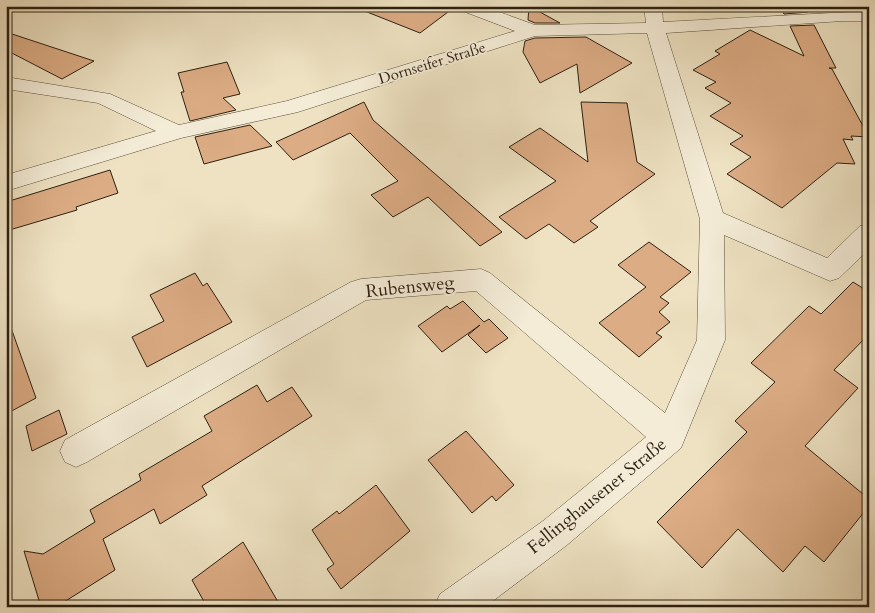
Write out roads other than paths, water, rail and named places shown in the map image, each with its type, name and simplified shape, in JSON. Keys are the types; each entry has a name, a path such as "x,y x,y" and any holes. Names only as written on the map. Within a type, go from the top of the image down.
{"street":[{"path":"466,6 533,31"},
{"name":"Dornseifer Straße","path":"6,183 177,132 291,107 533,31 602,28 654,17 869,16"},
{"name":"Fellinghausener Straße","path":"453,607 555,533 670,437 710,340 712,219 654,17"},
{"path":"6,83 103,98 177,132"},
{"path":"712,219 830,272 869,233"},
{"name":"Rubensweg","path":"76,451 361,290 481,280 670,437"}]}
